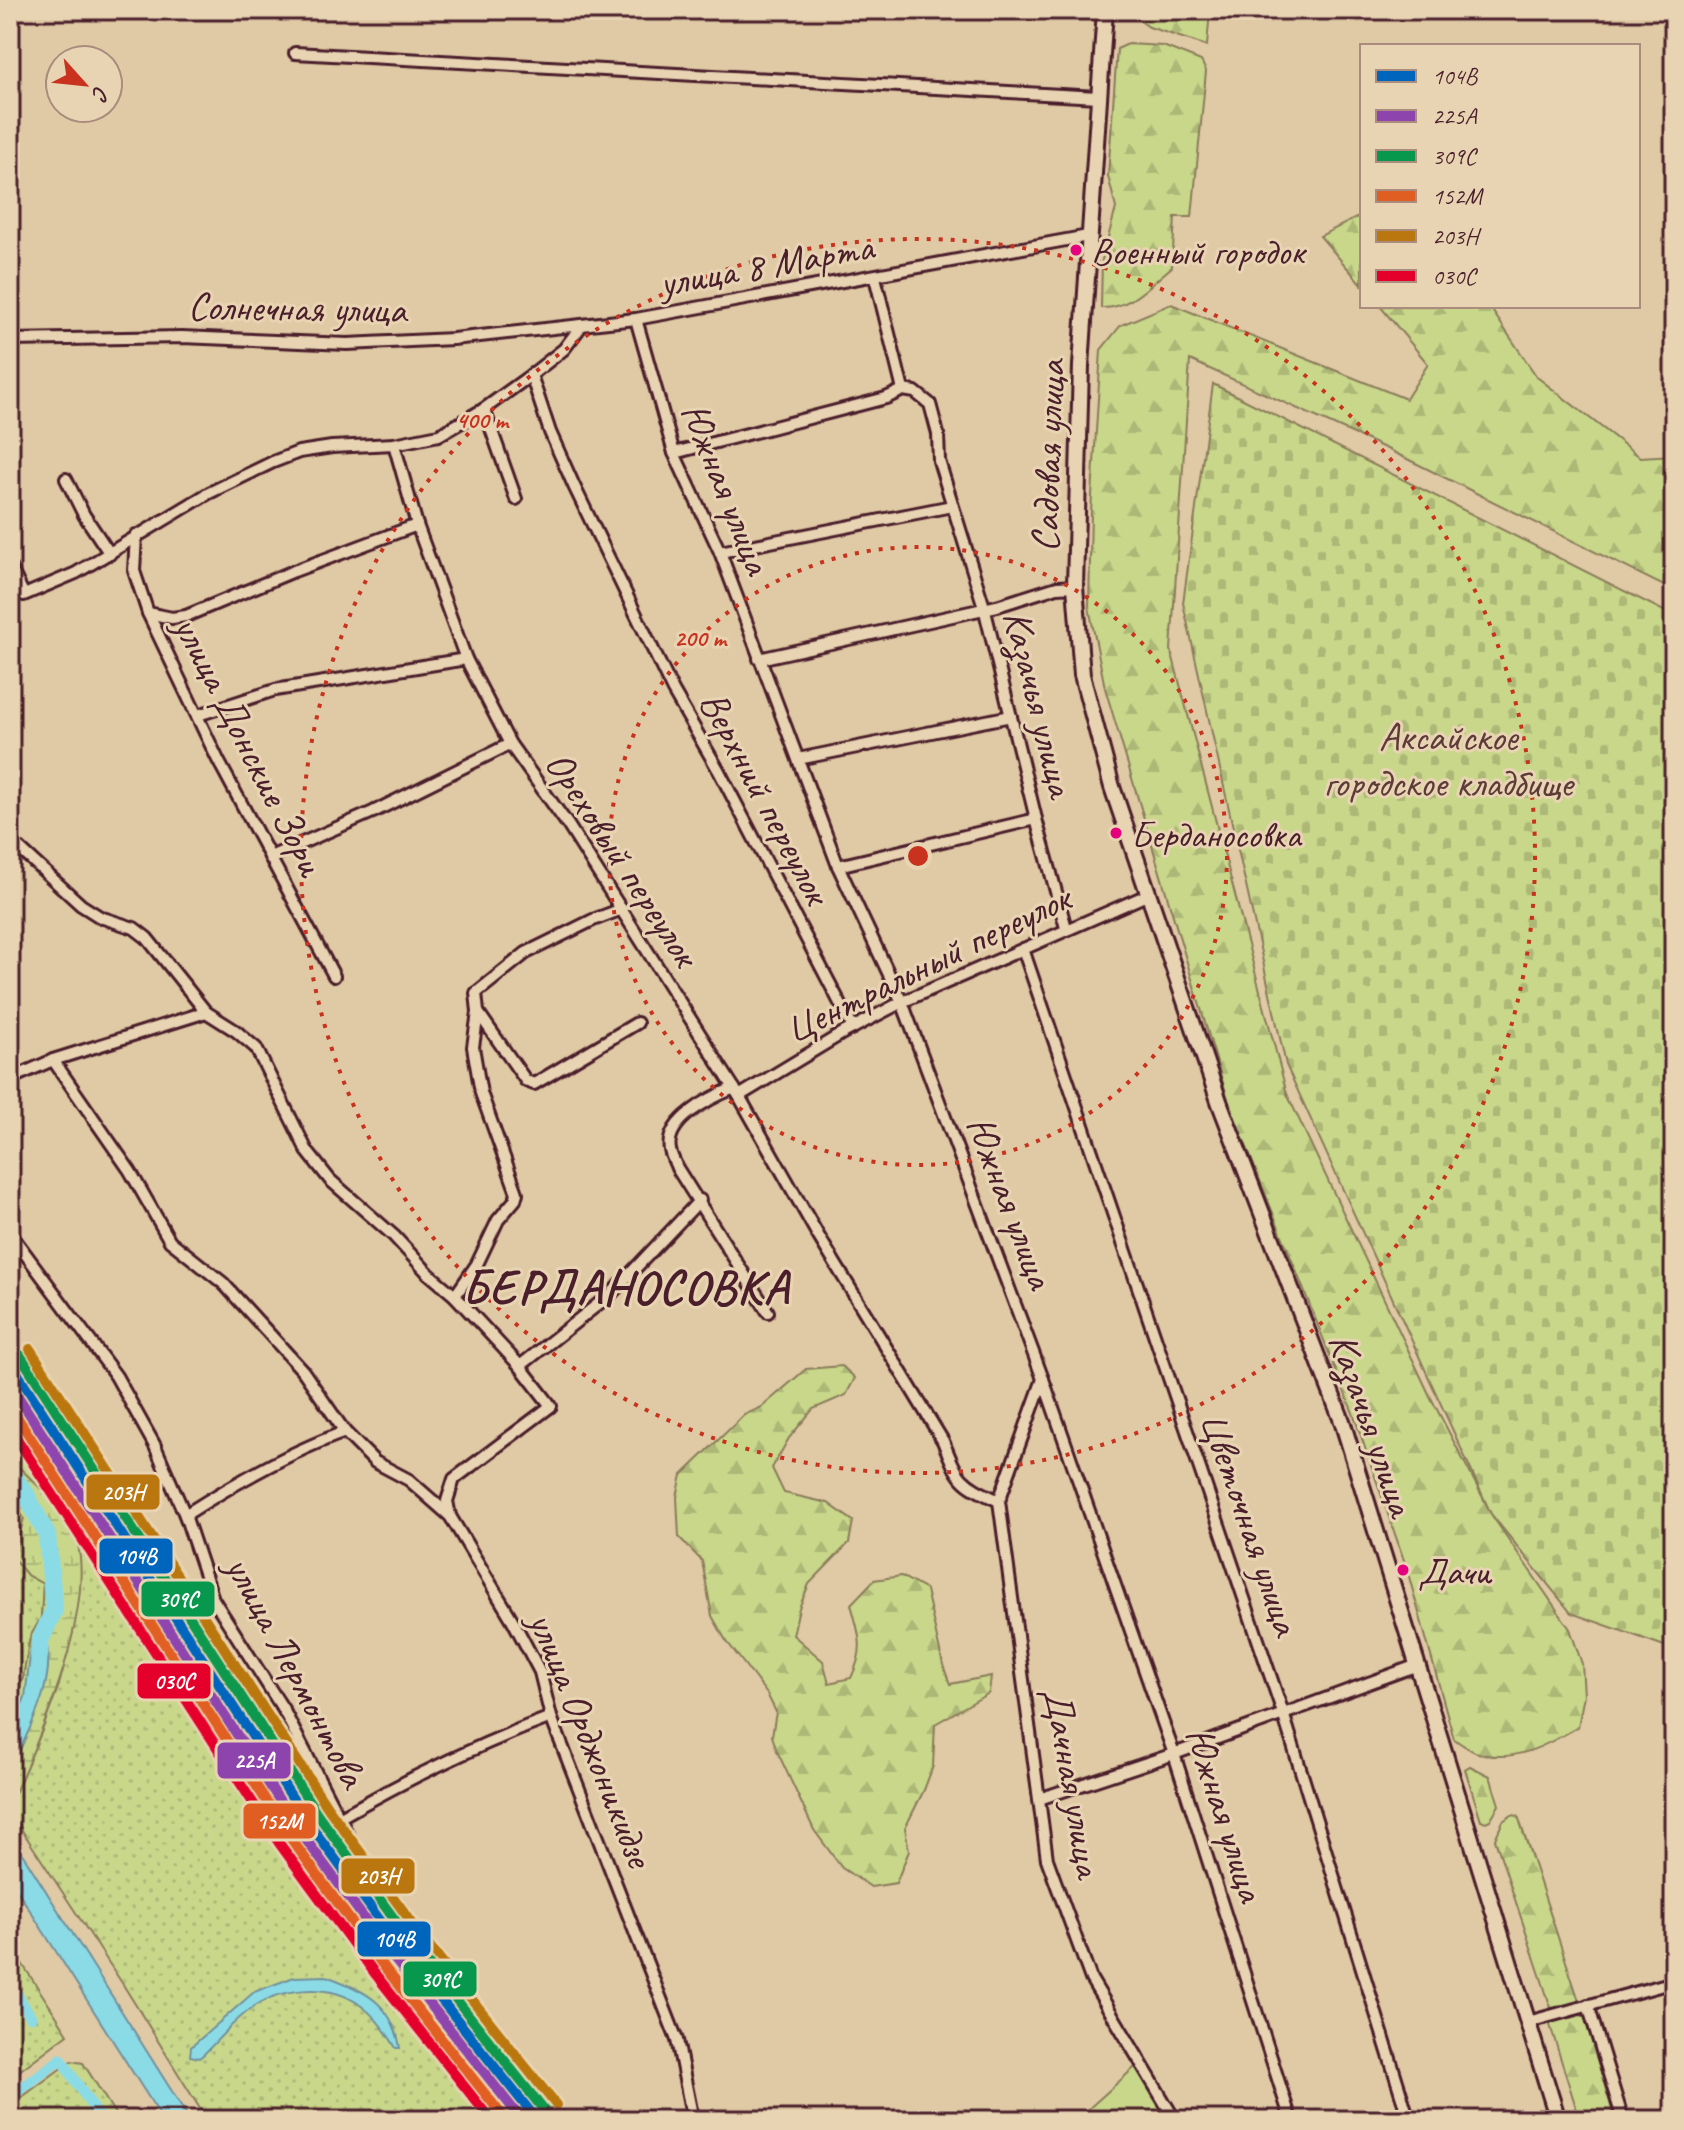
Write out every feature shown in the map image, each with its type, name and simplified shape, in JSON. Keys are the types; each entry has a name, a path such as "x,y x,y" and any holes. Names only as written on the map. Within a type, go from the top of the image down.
{"main road":[{"name":"Садовая улица","path":"1105,10 1082,332 1075,586 1082,675 1112,787 1147,895"},
{"name":"Казачья улица","path":"1147,895 1220,1104 1342,1421 1558,2120"}],"street":[{"path":"295,53 1098,97"},
{"name":"улица 8 Марта","path":"582,325 636,319 875,277 1088,236"},
{"path":"674,453 886,398 903,390 875,277"},
{"name":"Южная улица","path":"636,319 674,453 720,552 838,866 902,1002 1043,1379 1174,1754 1291,2120"},
{"path":"10,567 24,595 76,573 209,493 299,452 394,444 439,435 484,409 531,375 564,349 582,325"},
{"name":"Солнечная улица","path":"10,340 182,337 347,344 453,339 582,325"},
{"name":"Верхний переулок","path":"531,375 550,432 574,486 673,691 719,771 853,1028"},
{"name":"Казачья улица","path":"903,390 915,392 930,404 938,434 939,461 984,607 1066,928"},
{"path":"484,409 516,499"},
{"name":"Ореховый переулок","path":"394,444 417,525 466,659 510,744 568,825 737,1092 819,1237 943,1441 956,1474 967,1486 999,1501"},
{"path":"66,479 84,515 110,554"},
{"path":"720,552 952,506"},
{"path":"148,613 172,618 186,616 417,525"},
{"name":"улица Донские Зори","path":"136,535 134,571 148,613 218,760 334,976"},
{"path":"759,659 997,606 1057,587 1075,586"},
{"path":"198,715 275,690 466,659"},
{"path":"798,759 1011,716"},
{"path":"270,857 373,812 510,744"},
{"path":"838,866 1036,819"},
{"path":"10,840 81,905 100,917 134,928 147,938 206,1012 256,1048 307,1151 330,1180 394,1236 429,1274 455,1296 520,1366 551,1406 454,1479 447,1501 450,1516"},
{"name":"Центральный переулок","path":"737,1092 902,1002 1147,895"},
{"path":"455,1296 517,1193 481,1093 473,1047 478,1012 476,993 526,953 622,909"},
{"name":"Цветочная улица","path":"1023,949 1283,1713 1409,2120"},
{"path":"10,1079 53,1060 206,1012"},
{"path":"478,1012 526,1081 534,1084 637,1023"},
{"name":"улица Орджоникидзе","path":"53,1060 130,1171 170,1241 223,1283 303,1371 345,1432 375,1462 426,1492 450,1516 540,1672 551,1717 677,2040 693,2120"},
{"path":"737,1092 710,1098 688,1113 673,1133 669,1147 677,1168 768,1312"},
{"path":"520,1366 611,1294 700,1200"},
{"name":"улица Лермонтова","path":"10,1233 116,1376 155,1446 185,1515 213,1599 283,1709 364,1866 561,2120"},
{"path":"999,1501 1043,1379"},
{"path":"185,1515 318,1441 345,1432"},
{"name":"Дачная улица","path":"999,1501 1047,1859 1091,1979 1175,2120"},
{"path":"1039,1799 1174,1754 1418,1665"},
{"path":"339,1818 420,1772 490,1740 551,1717"},
{"path":"1528,2022 1674,1982"},
{"path":"1588,2005 1623,2120"}],"green space":[{"path":"1125,10 1210,10 1207,46 1149,27"},
{"path":"1128,44 1163,46 1201,61 1206,71 1192,217 1175,217 1172,267 1131,300 1122,305 1101,308 1102,260 1116,208 1108,176 1117,49"},
{"path":"1360,216 1360,283 1320,236"},
{"path":"1171,304 1406,399 1428,364 1382,308 1490,308 1537,377 1640,457 1674,455 1674,591 1387,449 1190,360 1171,650 1287,1094 1430,1396 1493,1517 1570,1629 1582,1664 1584,1695 1578,1727 1542,1746 1516,1755 1475,1752 1454,1739 1406,1566 1353,1413 1229,1103 1105,688 1089,607 1091,512 1101,350 1121,325"},
{"name":"Аксайское городское кладбище","path":"1213,384 1674,616 1673,1649 1571,1613 1491,1514 1286,1065 1183,603"},
{"path":"842,1366 855,1378 846,1395 813,1409 789,1438 772,1468 784,1493 828,1503 853,1521 849,1543 809,1584 793,1635 823,1661 829,1683 851,1678 860,1649 851,1604 874,1580 901,1576 926,1590 950,1684 991,1676 989,1693 935,1724 933,1766 905,1828 909,1851 896,1883 871,1887 842,1868 814,1830 772,1736 776,1712 767,1694 725,1639 712,1616 702,1561 679,1537 677,1497 682,1475 744,1415 762,1407 806,1369"},
{"path":"10,1397 377,1951 511,2120 207,2120 10,1812 10,1804 59,1685 74,1628 69,1520 10,1458"},
{"path":"10,1458 69,1521 79,1549 80,1584 65,1663 37,1742 10,1804 10,1716 23,1678 30,1637 41,1618 43,1584 27,1575 13,1558 24,1518 10,1499"},
{"path":"10,1499 24,1518 20,1535 27,1575 43,1584 41,1618 30,1637 23,1678 10,1716"},
{"path":"1470,1766 1490,1776 1499,1805 1486,1822 1481,1820 1465,1769"},
{"path":"1512,1815 1518,1816 1579,2001 1552,2011 1495,1839 1503,1821"},
{"path":"10,1945 68,2034 10,2078"},
{"path":"1580,2014 1585,2018 1615,2120 1580,2120 1550,2025 1555,2018"},
{"path":"1144,2059 1178,2120 1076,2120"},
{"path":"71,2061 83,2063 119,2120 10,2120 10,2106"}],"water":[{"path":"44,1633 48,1650 45,1686 10,1771 10,1733 25,1697 31,1648 37,1637"},
{"path":"10,1834 190,2120 163,2120 10,1879"},
{"path":"326,1976 365,1993 375,2001 391,2020 400,2048 396,2048 376,2019 360,2005 334,1993 304,1990 288,1992 260,2003 236,2021 203,2055 199,2058 190,2056 191,2047 254,1992 294,1977"}],"waterway":[{"path":"10,1472 26,1494 47,1535 54,1610 40,1641 39,1656"},
{"path":"10,1983 31,2017"},
{"path":"10,2097 61,2059 101,2120"}],"transit line":[{"name":"203Н","path":"30,1349 328,1808 423,1938 556,2105"},
{"name":"309С","path":"20,1355 318,1815 414,1946 546,2113"},
{"name":"104В","path":"10,1362 308,1822 404,1953 537,2120"},
{"name":"225А","path":"10,1384 298,1829 395,1960 522,2120"},
{"name":"152М","path":"10,1406 289,1836 385,1968 506,2120"},
{"name":"030C","path":"10,1428 279,1843 376,1975 491,2120"}],"place":[{"name":"Военный городок","path":"1076,250"},
{"name":"Берданосовка","path":"1116,833"},
{"name":"Дачи","path":"1403,1570"}],"district":[{"name":"БЕРДАНОСОВКА","path":"626,1286"}]}
